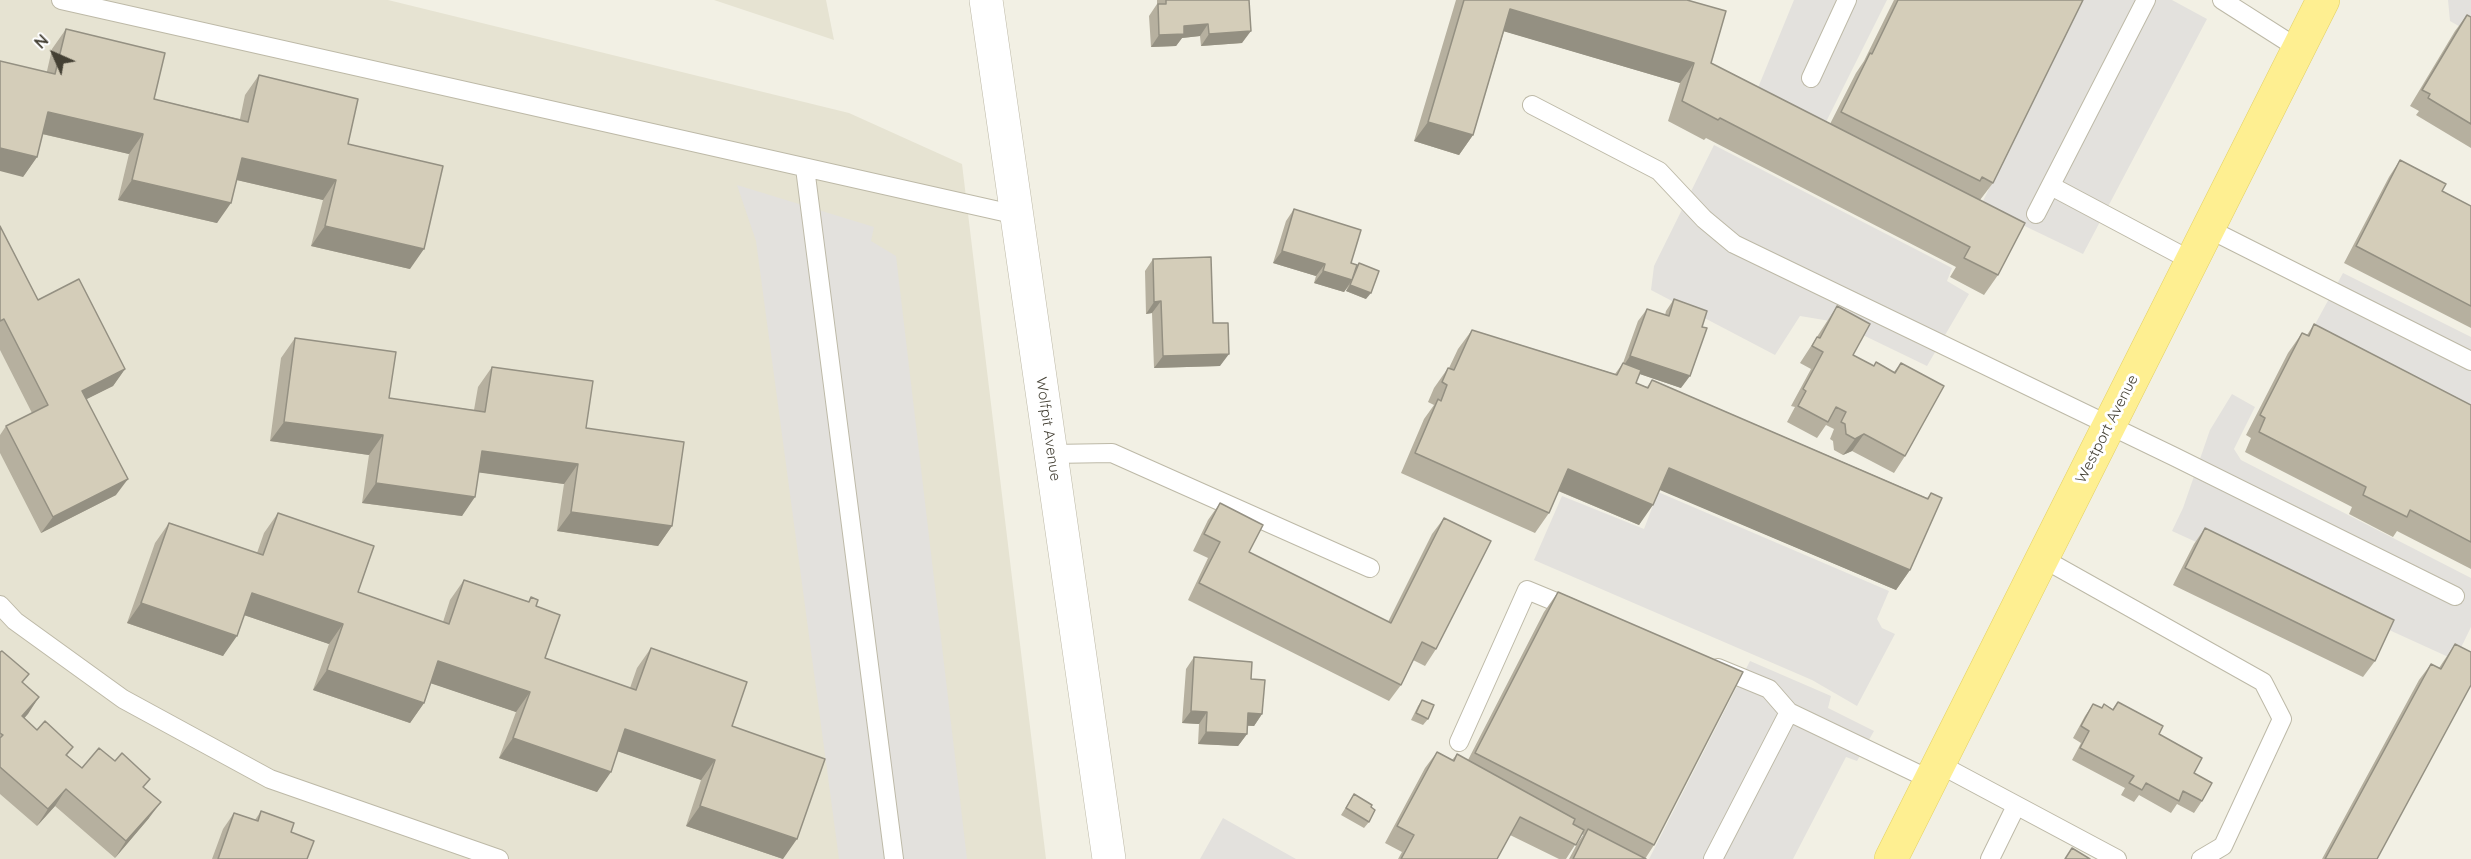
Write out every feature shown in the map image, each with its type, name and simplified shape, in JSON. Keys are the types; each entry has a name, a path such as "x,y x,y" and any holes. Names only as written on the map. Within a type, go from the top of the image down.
{"main road":[{"name":"Westport Avenue","path":"1891,859 2324,0"}],"street":[{"name":"Wolfpit Avenue","path":"986,0 1109,859"}],"lane":[{"path":"61,0 1017,215"},
{"path":"1811,78 1847,0"},
{"path":"2036,214 2146,0"},
{"path":"2222,0 2299,49"},
{"path":"1532,105 1659,171 1704,219 1734,244 2455,596"},
{"path":"805,168 894,859"},
{"path":"2051,186 2192,261"},
{"path":"2209,229 2471,361"},
{"path":"1051,454 1112,453 1370,568"},
{"path":"2042,558 2263,682 2282,719 2223,846 2201,859"},
{"path":"1459,742 1527,590 1593,616"},
{"path":"0,605 15,621 123,699 270,779 499,859"},
{"path":"1703,662 1768,688 1789,712 2016,806 2117,859"},
{"path":"1713,859 1789,712"},
{"path":"1990,859 2016,806"}],"shaded area":[{"path":"0,0 388,0 849,113 962,164 1046,859 0,859"},
{"path":"714,0 826,0 834,40"},
{"path":"1794,0 1887,0 1822,130 1755,95"},
{"path":"2082,0 2172,0 2207,19 2083,254 1981,205"},
{"path":"2448,0 2471,0 2471,33 2450,21"},
{"path":"1714,145 1952,268 1947,281 1969,294 1927,366 1836,322 1800,316 1775,355 1651,290 1654,266"},
{"path":"737,185 874,227 871,241 896,256 967,859 839,859 756,241"},
{"path":"2343,273 2471,337 2471,426 2306,341"},
{"path":"2232,394 2255,407 2234,449 2241,460 2471,578 2471,627 2455,660 2172,531 2183,508 2210,430"},
{"path":"1658,492 1889,591 1877,619 1882,628 1895,634 1857,706 1812,680 1534,560 1562,496 1644,529"},
{"path":"1750,661 1831,696 1828,708 1874,731 1857,761 1846,757 1793,859 1649,859"},
{"path":"1223,818 1296,859 1200,859"}],"building":[{"path":"1166,0 1249,0 1251,31 1209,34 1208,24 1184,26 1184,34 1159,35 1158,4 1166,4"},
{"path":"1464,0 1687,0 1726,11 1711,63 2025,223 1998,275 1964,258 1970,247 1720,118 1718,120 1682,101 1694,63 1510,9 1473,135 1428,122"},
{"path":"1898,0 2083,0 1993,183 1982,177 1980,181 1841,112"},
{"path":"2467,15 2471,17 2471,124 2428,98 2430,94 2422,90"},
{"path":"66,29 165,53 154,99 248,122 259,75 358,99 348,144 443,166 424,249 325,226 336,180 242,158 231,203 132,180 143,134 48,112 37,157 0,148 0,61 55,74"},
{"path":"2400,160 2446,184 2442,191 2471,206 2471,306 2356,246"},
{"path":"1294,209 1361,230 1351,263 1357,265 1352,280 1323,271 1325,264 1282,251"},
{"path":"0,226 38,300 79,279 125,369 82,391 128,479 53,517 6,426 48,405 4,319 0,321"},
{"path":"1211,257 1213,323 1228,323 1229,354 1163,356 1161,301 1154,302 1153,259"},
{"path":"1359,263 1379,271 1371,293 1350,285"},
{"path":"1674,299 1707,311 1702,327 1707,328 1690,376 1630,356 1647,309 1669,316"},
{"path":"1837,306 1870,324 1853,355 1874,366 1876,362 1895,373 1901,363 1944,386 1905,456 1864,434 1855,439 1846,434 1845,424 1841,422 1846,412 1836,407 1828,422 1798,406 1806,391 1803,389 1823,352 1812,346 1817,337 1820,338"},
{"path":"2314,324 2471,405 2471,542 2410,510 2407,517 2363,495 2366,487 2259,432 2265,418 2260,415 2302,333 2309,336"},
{"path":"1472,330 1617,375 1623,363 1641,370 1636,383 1648,388 1652,380 1928,499 1931,493 1942,498 1910,570 1669,468 1653,505 1568,469 1549,513 1415,453 1438,399 1441,401 1447,385 1442,382 1448,368 1454,370"},
{"path":"295,338 396,352 389,398 485,412 492,367 593,381 586,428 684,442 672,526 571,512 578,464 482,451 475,497 376,483 383,435 284,422"},
{"path":"1220,503 1263,525 1249,552 1391,623 1444,518 1491,541 1436,649 1422,642 1401,685 1199,583 1220,542 1204,534"},
{"path":"278,513 374,546 358,592 449,624 464,580 529,602 531,597 538,600 536,606 560,615 545,658 636,690 651,648 747,682 732,726 825,759 797,839 700,806 715,760 625,729 611,772 513,738 530,692 438,661 424,703 327,670 343,624 252,593 237,636 141,603 169,523 263,555"},
{"path":"2205,528 2394,620 2375,661 2185,568"},
{"path":"1558,592 1743,672 1654,845 1475,753"},
{"path":"2455,644 2471,652 2471,685 2377,859 2325,859 2431,664 2441,669"},
{"path":"2,651 29,674 22,682 39,697 22,716 37,730 45,721 73,747 66,755 82,768 99,748 115,761 122,753 150,779 143,787 161,802 126,841 66,789 48,809 0,767 0,738 3,735 0,733 0,652"},
{"path":"1194,657 1252,662 1251,679 1265,680 1262,714 1248,713 1247,734 1206,732 1207,712 1191,711"},
{"path":"1422,700 1434,705 1428,719 1416,713"},
{"path":"2118,702 2163,726 2159,734 2202,758 2194,773 2212,783 2202,801 2183,791 2179,801 2146,783 2142,790 2129,783 2134,776 2080,748 2089,731 2081,726 2093,704 2102,708 2104,704 2113,710"},
{"path":"1437,752 1454,761 1457,754 1575,819 1573,824 1584,830 1576,845 1520,817 1497,859 1401,859 1414,835 1397,826"},
{"path":"1354,794 1372,805 1371,807 1375,810 1369,822 1346,808"},
{"path":"261,811 294,823 291,832 314,841 307,859 218,859 234,813 258,821"},
{"path":"1588,829 1646,859 1573,859"},
{"path":"2072,848 2090,859 2065,859"}]}
